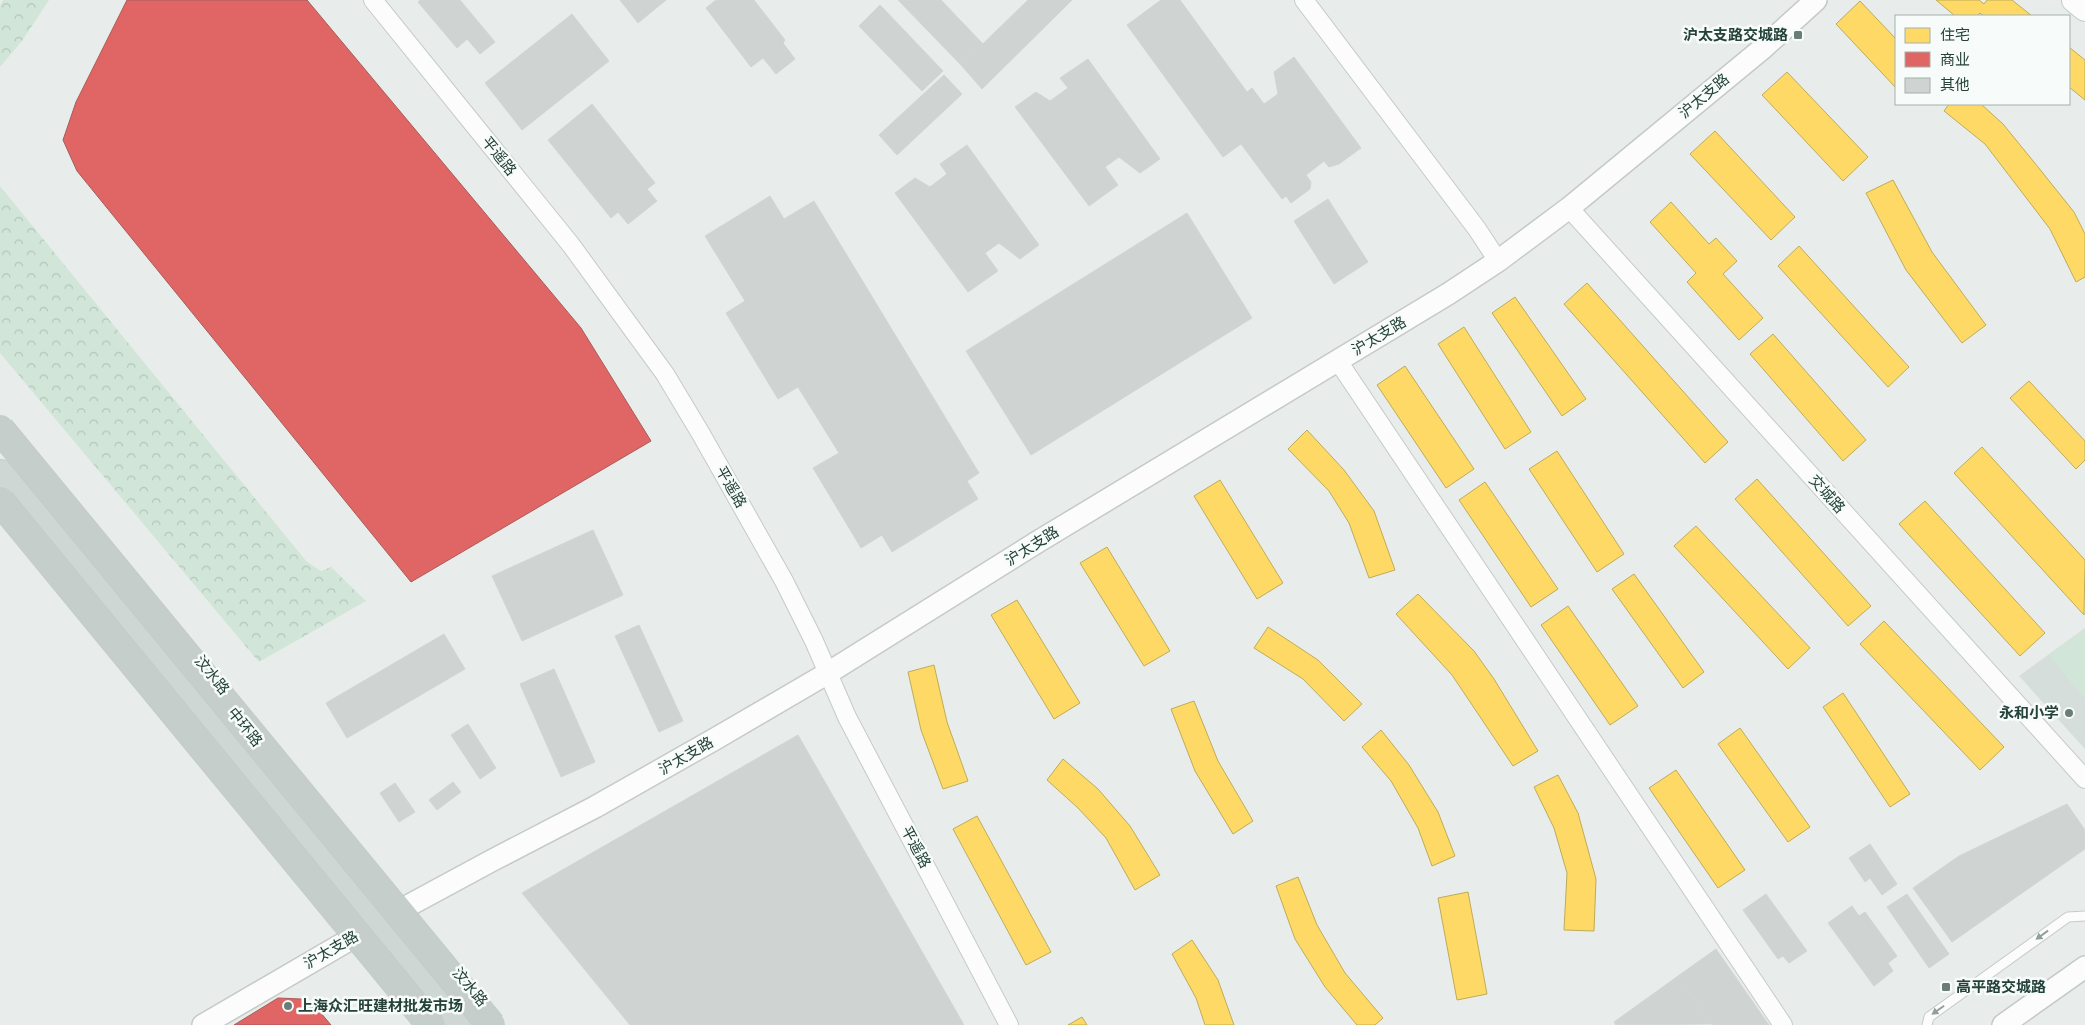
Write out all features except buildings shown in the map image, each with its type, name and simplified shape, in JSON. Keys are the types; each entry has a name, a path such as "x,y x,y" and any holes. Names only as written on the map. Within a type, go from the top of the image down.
{"highway":[{"name":"中环路","path":"0,429 491,1025"},
{"path":"0,501 431,1025"}],"main road":[{"path":"2074,0 2085,8"},
{"name":"汶水路","path":"0,417 388,917 458,1025"},
{"name":"汶水路","path":"0,450 388,917 481,1025"},
{"name":"汶水路","path":"0,474 168,678 388,917 502,1025"},
{"path":"0,496 7,524 421,1025"},
{"path":"105,642 168,678"}],"street":[{"name":"平遥路","path":"373,0 571,245 665,374 766,549 814,641 847,717 1009,1025"},
{"path":"1304,0 1477,229 1498,261"},
{"name":"沪太支路","path":"203,1025 388,917 642,782 828,673 1498,261 1569,208 1762,48 1816,0"},
{"name":"交城路","path":"1569,208 2085,779"},
{"path":"1338,361 1783,1025"},
{"path":"2003,1025 2085,967"}],"lane":[{"path":"1927,1025 1929,1017 2068,917 2085,916"}],"shaded area":[{"name":"永和小学","path":"2085,628 2085,749 2019,676"}],"green space":[{"path":"3,0 49,0 22,41 0,67 0,6"},
{"path":"0,186 307,562 321,571 331,567 366,601 259,662 0,353"},
{"path":"2085,629 2085,699 2049,655"}],"place":[{"name":"沪太支路交城路","path":"1798,35"},
{"name":"永和小学","path":"2069,713"},
{"name":"高平路交城路","path":"1946,987"},
{"name":"上海众汇旺建材批发市场","path":"288,1006"}]}
